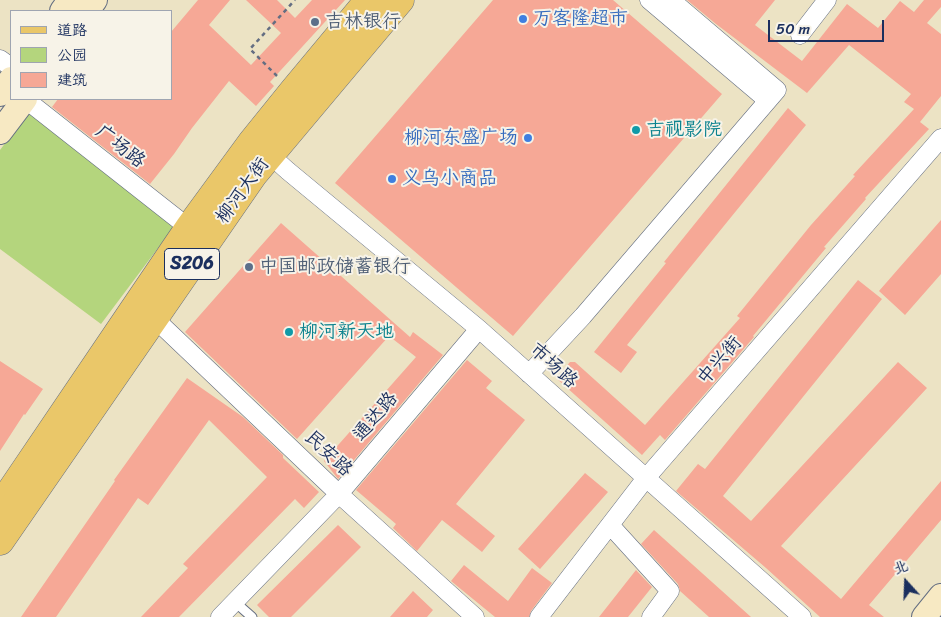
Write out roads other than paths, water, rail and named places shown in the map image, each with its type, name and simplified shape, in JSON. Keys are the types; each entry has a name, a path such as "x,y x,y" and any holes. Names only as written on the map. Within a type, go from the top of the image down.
{"main road":[{"name":"柳河大街","path":"0,506 189,228 252,142 369,0"},
{"name":"柳河大街","path":"0,541 253,175 400,0"}],"street":[{"path":"88,10 96,0"},
{"path":"650,0 772,95"},
{"path":"671,0 772,95"},
{"path":"800,35 827,0"},
{"path":"0,94 10,80"},
{"path":"529,374 583,316 772,95"},
{"path":"0,132 24,100"},
{"name":"广场路","path":"26,100 189,228"},
{"name":"中兴街","path":"539,617 646,478 941,138"},
{"name":"市场路","path":"269,154 479,329 802,617"},
{"name":"民安路","path":"154,318 339,494 476,617"},
{"name":"通达路","path":"220,617 339,494 479,329"},
{"path":"610,525 670,591 651,617"},
{"path":"924,617 941,596"}],"lane":[{"path":"235,602 252,617"}],"place":[{"name":"万客隆超市","path":"523,19"},
{"name":"吉林银行","path":"315,22"},
{"name":"吉视影院","path":"636,130"},
{"name":"柳河东盛广场","path":"528,138"},
{"name":"义乌小商品","path":"392,179"},
{"name":"中国邮政储蓄银行","path":"249,267"},
{"name":"柳河新天地","path":"289,332"}]}
